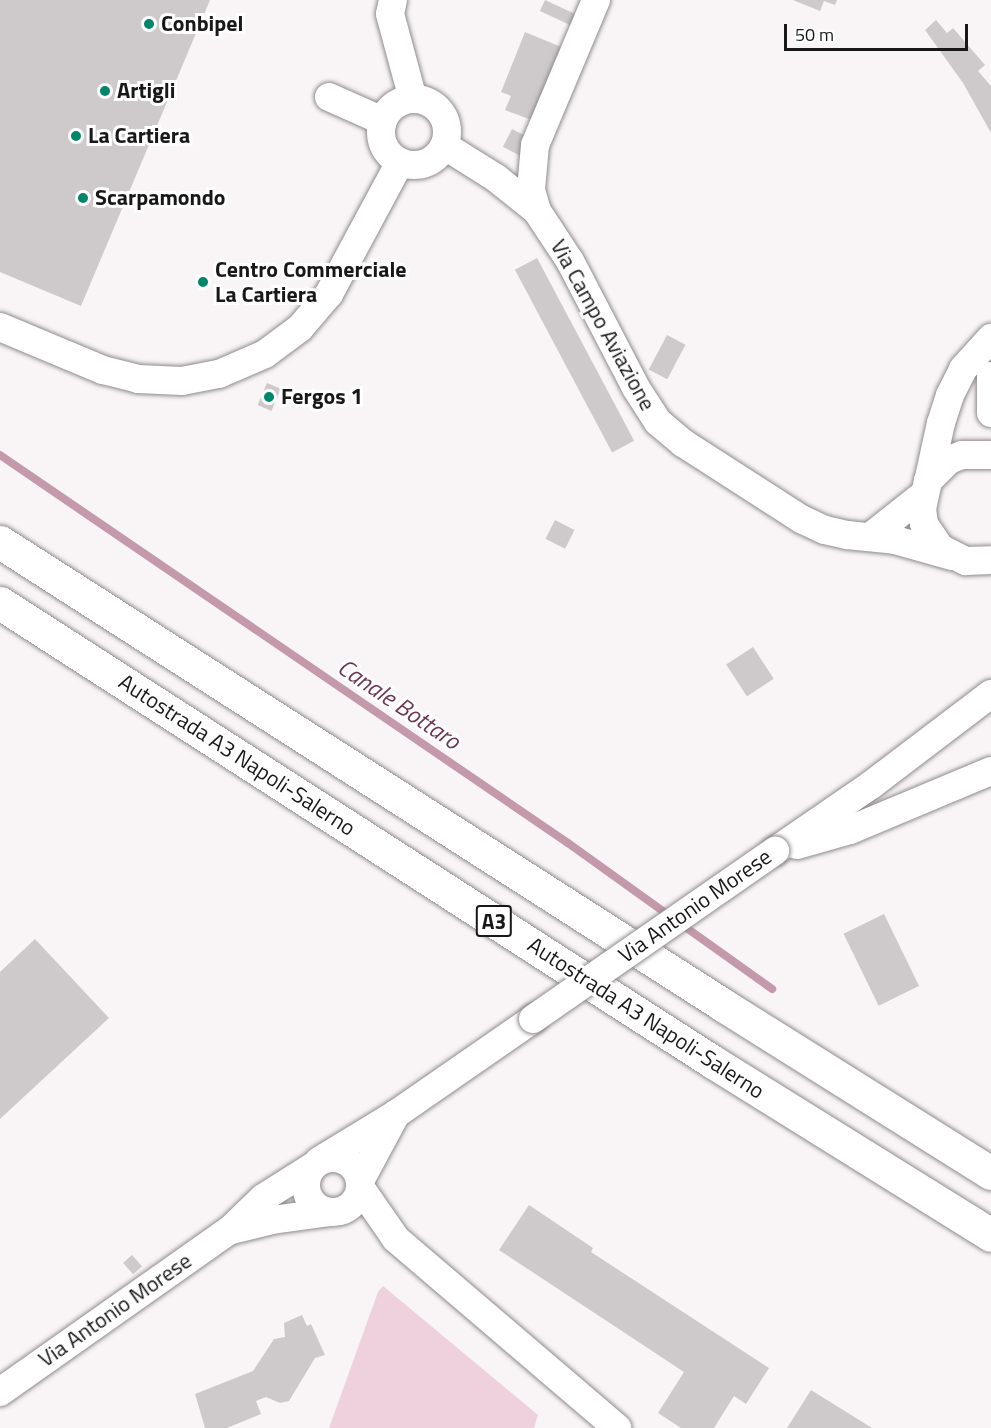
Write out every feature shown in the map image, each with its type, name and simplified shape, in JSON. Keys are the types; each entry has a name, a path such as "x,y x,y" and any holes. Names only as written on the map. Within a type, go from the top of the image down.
{"highway":[{"name":"A3","path":"0,542 723,1005 991,1173"},
{"name":"Autostrada A3 Napoli-Salerno","path":"0,603 713,1062 991,1235"}],"street":[{"path":"393,0 390,14 413,99"},
{"name":"Via Campo Aviazione","path":"596,0 535,145 531,190 537,212 570,261 636,388 658,422 683,443 801,519 825,530 921,546 975,563"},
{"path":"329,97 383,121"},
{"path":"413,99 424,100 442,114 448,135 445,146 431,162 410,166 400,162 385,148 381,138 383,121 392,107 413,99"},
{"path":"445,146 496,177 537,212"},
{"path":"0,327 103,370 138,379 182,381 219,374 265,354 300,328 335,283 400,162"},
{"path":"975,563 940,548 927,531 921,509 950,395 963,369 991,338"},
{"path":"991,376 991,414"},
{"path":"870,537 925,488 949,460 977,453 991,455"},
{"name":"Via Antonio Morese","path":"0,1392 230,1230 263,1198 396,1114 872,785 991,694"},
{"path":"775,851 850,830 991,771"},
{"name":"Via Antonio Morese","path":"230,1230 272,1220 334,1212 352,1204 396,1114"},
{"path":"396,1239 334,1212 322,1210 309,1199 306,1182 315,1164 328,1158 345,1160 358,1173 360,1184 396,1239 525,1352 617,1428"}],"shaded area":[{"path":"383,1286 538,1415 534,1428 329,1428 378,1292"}],"building":[{"name":"La Cartiera","path":"0,0 210,0 81,306 0,272"},
{"path":"545,0 579,16 574,27 540,11"},
{"path":"793,0 837,0 835,5 824,1 820,11"},
{"path":"936,20 947,33 953,28 985,65 978,71 991,86 991,133 963,83 925,30"},
{"path":"525,32 566,49 537,122 505,110 511,96 501,92"},
{"path":"512,129 530,138 521,156 503,147"},
{"path":"537,258 634,441 612,453 515,270"},
{"path":"667,335 686,345 667,379 649,369"},
{"name":"Fergos 1","path":"267,383 281,389 271,411 258,405"},
{"path":"555,520 575,530 565,549 545,539"},
{"path":"753,647 774,679 747,696 726,664"},
{"path":"884,914 919,986 879,1006 844,934"},
{"path":"35,939 109,1018 0,1119 0,972"},
{"path":"529,1205 593,1248 591,1252 769,1368 746,1404 734,1396 714,1428 681,1428 658,1413 684,1372 499,1250"},
{"path":"132,1255 142,1266 133,1274 123,1263"},
{"path":"302,1315 307,1326 311,1324 325,1355 315,1358 289,1401 280,1403 266,1397 256,1401 261,1414 227,1428 205,1428 195,1394 253,1371 274,1339 285,1337 284,1323"},
{"path":"811,1390 872,1428 787,1428"}],"waterway":[{"name":"Canale Bottaro","path":"0,455 568,843 671,917"},
{"name":"Canale Bottaro","path":"681,924 772,989"}],"place":[{"name":"Conbipel","path":"149,24"},
{"name":"Artigli","path":"105,91"},
{"name":"La Cartiera","path":"76,136"},
{"name":"Scarpamondo","path":"83,198"},
{"name":"Centro Commerciale La Cartiera","path":"203,282"},
{"name":"Fergos 1","path":"269,397"}]}
